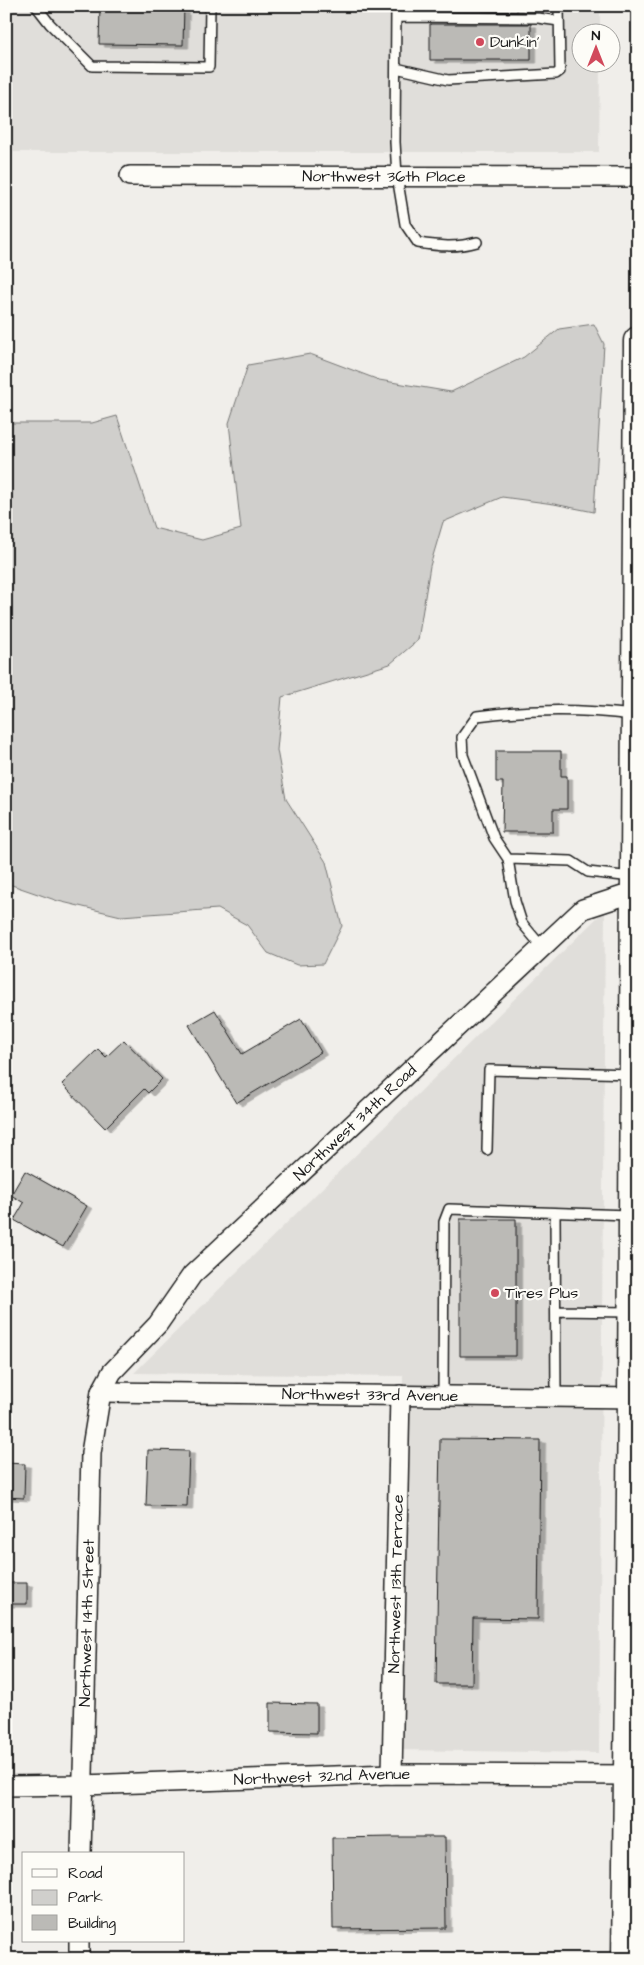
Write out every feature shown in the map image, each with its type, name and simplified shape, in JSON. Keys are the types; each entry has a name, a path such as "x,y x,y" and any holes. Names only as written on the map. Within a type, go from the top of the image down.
{"main road":[{"path":"626,1959 632,1775 635,1398 632,1312 632,1215 635,1106 633,1074 638,341"}],"street":[{"name":"Northwest 36th Place","path":"130,176 638,177"},
{"name":"Northwest 34th Road","path":"102,1392 112,1372 158,1324 192,1275 582,909 635,886"},
{"name":"Northwest 33rd Avenue","path":"102,1392 635,1398"},
{"name":"Northwest 14th Street","path":"81,1852 91,1453 102,1392"},
{"name":"Northwest 13th Terrace","path":"392,1774 400,1395"},
{"name":"Northwest 32nd Avenue","path":"6,1786 392,1774 632,1775"},
{"path":"79,1959 80,1942"}],"lane":[{"path":"36,6 50,24 92,66 187,67 209,66 210,6"},
{"path":"396,6 395,142 397,176 405,224 418,243 437,246 462,246 477,242"},
{"path":"396,68 448,80 556,74 560,70 559,6"},
{"path":"396,17 538,18 559,21"},
{"path":"542,947 522,923 515,901 508,859 494,838 463,755 462,737 477,716 511,712 608,712 635,715"},
{"path":"508,859 571,861 588,872 635,886"},
{"path":"487,1150 489,1070 633,1074"},
{"path":"443,1395 444,1222 449,1209 632,1215"},
{"path":"555,1213 556,1397"},
{"path":"556,1311 632,1312"}],"shaded area":[{"path":"6,6 600,6 600,22 572,22 572,72 600,72 599,152 6,152"},
{"path":"605,910 599,1753 398,1750 403,1376 134,1373"}],"green space":[{"path":"594,324 604,344 594,512 502,497 443,522 430,566 418,640 390,664 282,697 277,750 286,799 326,862 342,926 323,964 297,965 268,953 247,925 218,909 121,916 58,901 6,883 6,423 92,423 117,416 154,528 202,540 241,529 229,423 248,365 310,354 379,380 451,392 524,357 559,329"}],"building":[{"path":"100,6 184,6 183,45 99,44"},
{"path":"482,6 517,6 517,12 482,11"},
{"name":"Dunkin'","path":"430,24 531,24 531,60 430,60"},
{"path":"496,751 561,751 561,776 567,776 567,809 553,809 553,832 502,832 503,782 496,782"},
{"path":"215,1010 242,1054 301,1019 321,1052 236,1103 189,1025"},
{"path":"124,1040 162,1079 148,1093 144,1089 105,1128 62,1084 98,1049 106,1057"},
{"path":"25,1171 87,1206 63,1247 14,1220 24,1203 11,1195"},
{"path":"460,1219 516,1219 516,1356 460,1356"},
{"path":"440,1439 540,1440 538,1619 473,1618 472,1684 436,1684"},
{"path":"148,1450 189,1451 187,1507 146,1506"},
{"path":"6,1463 25,1464 24,1498 6,1497"},
{"path":"6,1583 27,1583 27,1604 6,1604"},
{"path":"270,1703 317,1704 317,1733 270,1732"},
{"path":"445,1837 446,1928 333,1929 332,1838"}],"place":[{"name":"Dunkin'","path":"480,42"},
{"name":"Tires Plus","path":"495,1293"}]}
